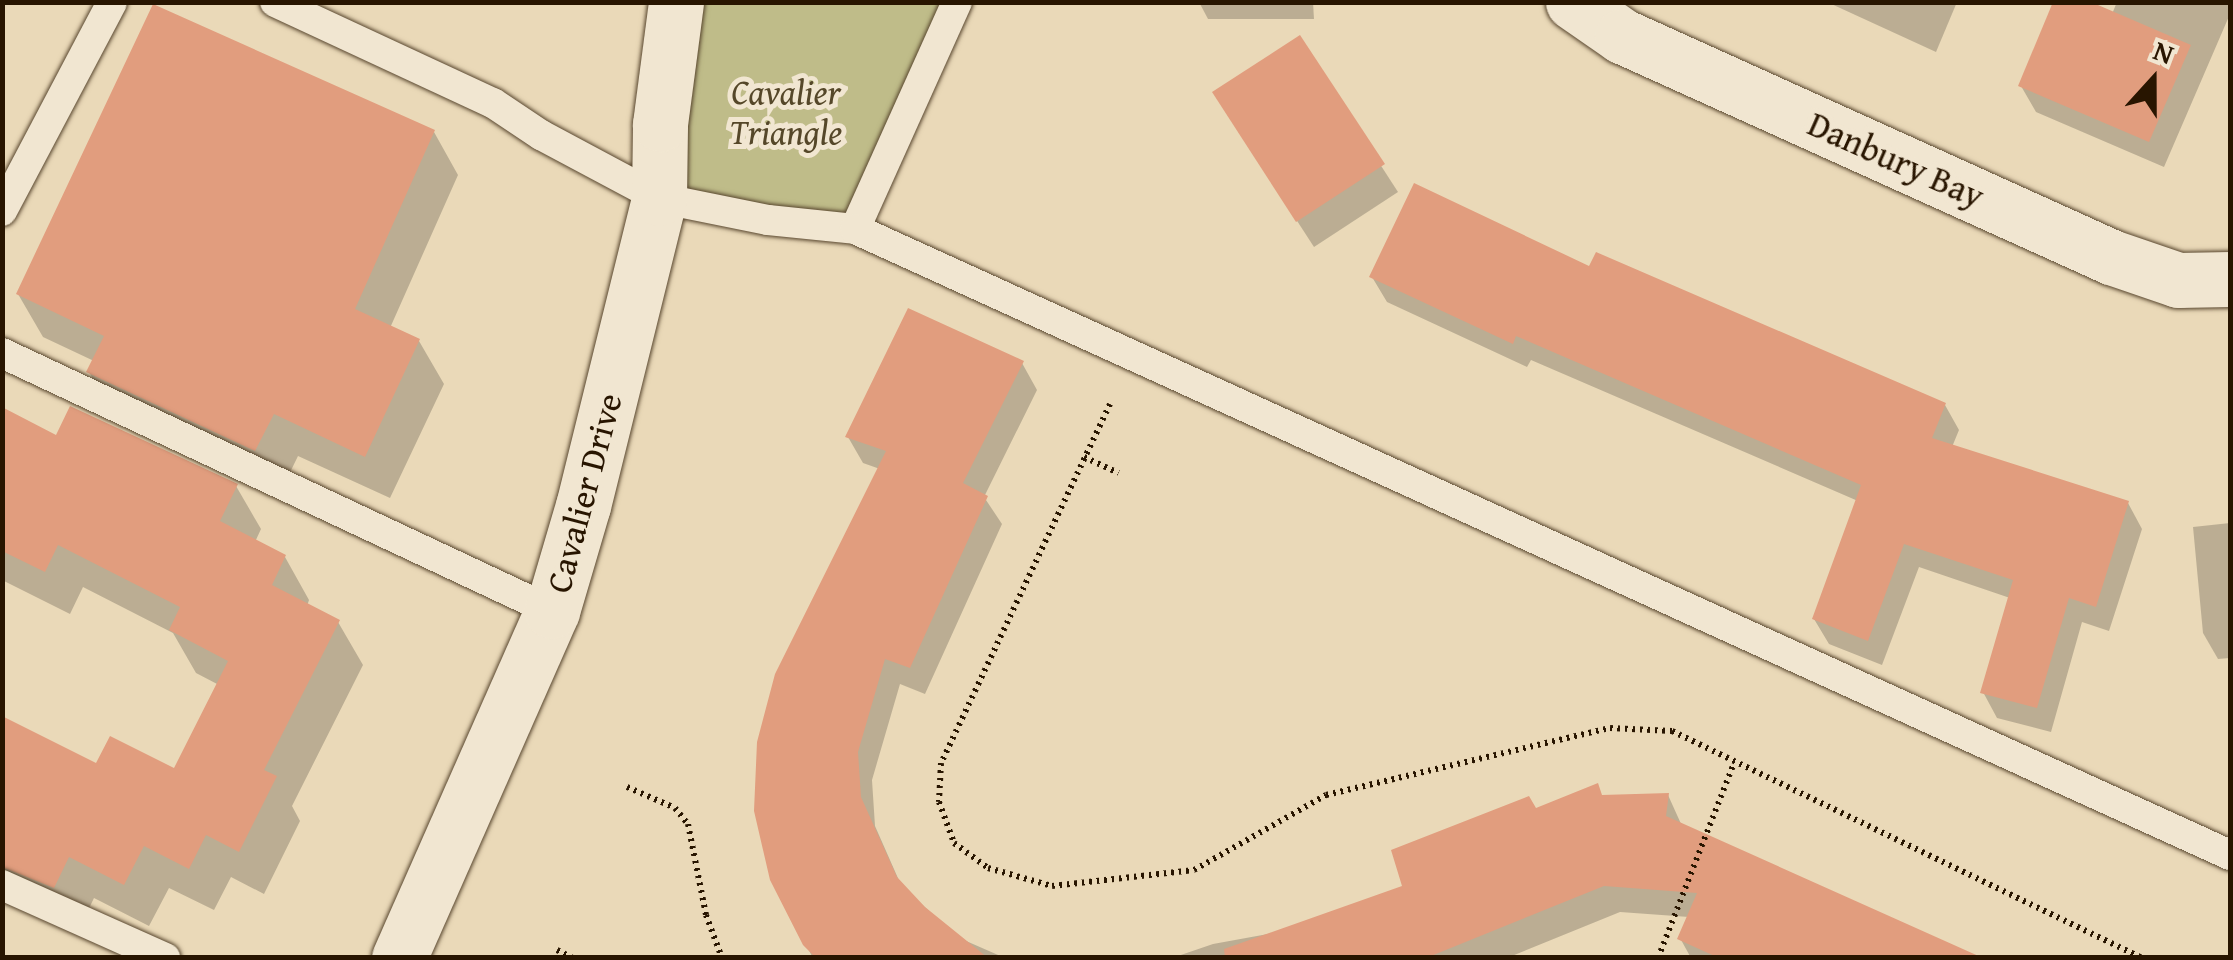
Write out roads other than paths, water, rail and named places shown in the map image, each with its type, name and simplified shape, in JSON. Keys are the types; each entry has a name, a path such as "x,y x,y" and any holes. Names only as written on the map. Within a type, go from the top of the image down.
{"street":[{"name":"Cavalier Drive","path":"399,958 552,611 583,506 659,198 660,124 676,2"},
{"name":"Danbury Bay","path":"1573,2 1622,36 2111,257 2178,280 2230,278"}],"lane":[{"path":"2,212 112,2"},
{"path":"275,2 493,103 542,135 659,198 768,220 855,229 2230,855"},
{"path":"855,229 957,2"},
{"path":"2,354 552,611"},
{"path":"2,884 165,958"}],"park label":[{"name":"Cavalier Triangle","path":"786,112"}]}
